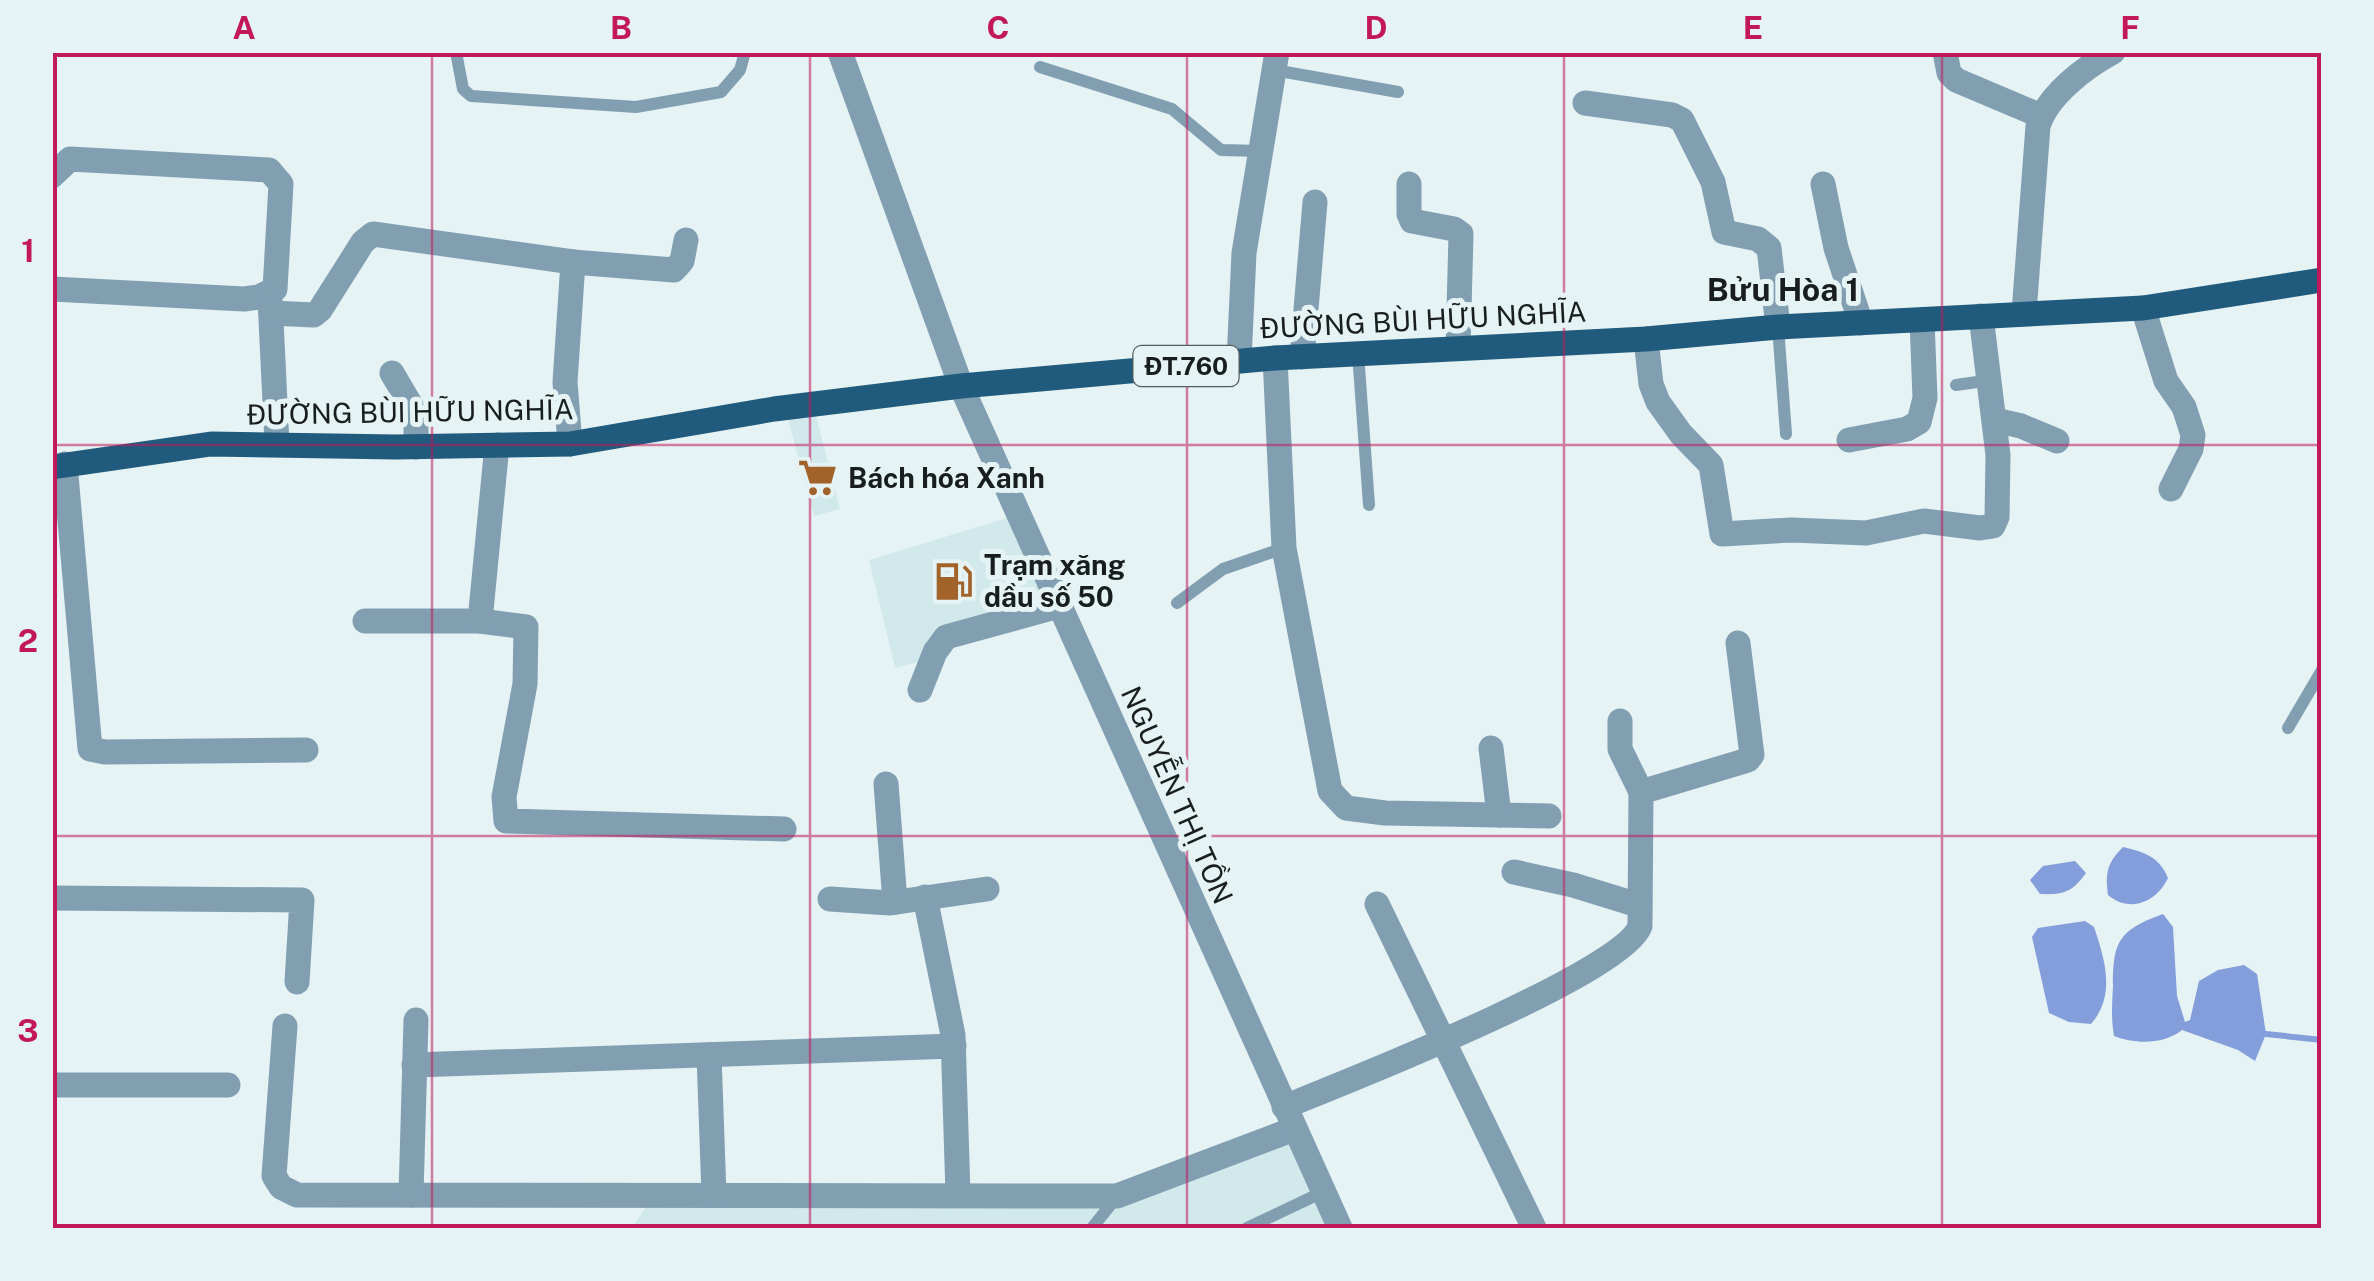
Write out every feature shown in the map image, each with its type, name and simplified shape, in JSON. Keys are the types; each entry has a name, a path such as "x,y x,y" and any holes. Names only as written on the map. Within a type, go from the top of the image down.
{"main road":[{"name":"ĐƯỜNG BÙI HỮU NGHĨA","path":"59,466 212,444 570,444 774,409 960,386 1275,358 2142,308 2322,280"}],"street":[{"name":"NGUYỄN THỊ TỒN","path":"840,52 960,386 1340,1228"},
{"path":"1945,52 1949,73 1956,80 2041,116"},
{"path":"2024,313 2036,138 2041,116 2079,75 2111,53"},
{"path":"1239,361 1244,254 1276,61"},
{"path":"1585,103 1672,115 1687,124 1713,182 1724,232 1758,239 1769,248 1778,327"},
{"path":"52,176 70,159 270,170 281,184 276,289 270,303 276,444"},
{"path":"1409,184 1412,221 1454,229 1461,234 1458,348"},
{"path":"1822,184 1836,248 1862,323"},
{"path":"1302,357 1316,202"},
{"path":"52,289 244,299 314,314 363,242 373,234 573,262 674,270 682,262 686,240"},
{"path":"570,444 565,382 573,262"},
{"path":"2142,308 2166,381 2184,406 2193,434 2191,449 2171,489"},
{"path":"1646,339 1654,394 1681,434 1711,465 1719,528 1726,536 1791,530 1866,533 1924,521 1980,528 1993,526 1996,517 1998,455 1981,316"},
{"path":"1849,440 1907,429 1919,422 1925,398 1922,320"},
{"path":"1275,358 1284,548 1330,791 1346,808 1385,813 1549,816"},
{"path":"392,373 416,414 416,447"},
{"path":"1995,420 2057,441"},
{"path":"480,621 497,445"},
{"path":"59,466 90,749 306,750"},
{"path":"920,690 946,637 1059,606"},
{"path":"365,621 480,621 526,627 525,684 504,798 506,821 784,829"},
{"path":"1640,792 1750,758 1752,741 1738,643"},
{"path":"285,1026 274,1176 297,1195 1118,1196 1445,1042 1568,979 1630,941 1640,926 1640,792 1620,749 1620,720"},
{"path":"1491,748 1499,815"},
{"path":"886,784 895,902"},
{"path":"1514,872 1638,905"},
{"path":"830,899 895,902 987,889"},
{"path":"52,898 302,900 297,982"},
{"path":"925,898 954,1046 958,1195"},
{"path":"1377,904 1534,1228"},
{"path":"412,1195 416,1020"},
{"path":"414,1065 954,1046"},
{"path":"709,1055 714,1195"},
{"path":"52,1084 228,1084"}],"lane":[{"path":"456,52 463,89 472,96 636,107 721,92 740,70 745,52"},
{"path":"1276,61 1398,92"},
{"path":"1040,68 1172,110 1221,150 1260,151"},
{"path":"1778,327 1786,434"},
{"path":"1358,354 1370,506"},
{"path":"1956,385 1990,380"},
{"path":"1177,603 1224,569 1284,548"},
{"path":"2288,728 2322,670"},
{"path":"1247,1228 1323,1192"},
{"path":"1092,1228 1118,1196"}],"shaded area":[{"name":"Bách hóa Xanh","path":"816,416 840,509 814,516 788,419"},
{"name":"Trạm xăng dầu số 50","path":"1007,518 1045,603 927,660 895,668 869,560"},
{"path":"1286,1139 1327,1228 1098,1228 1117,1203"},
{"path":"649,1202 1107,1203 1087,1228 632,1228"}],"water":[{"path":"2123,847 2150,856 2168,878 2157,894 2141,903 2125,903 2108,895 2108,869"},
{"path":"2075,861 2086,873 2067,891 2040,894 2030,880 2043,866"},
{"path":"2163,914 2173,927 2177,996 2185,1022 2190,1020 2199,981 2218,970 2244,965 2257,974 2266,1034 2255,1061 2238,1050 2182,1030 2149,1042 2114,1036 2113,971 2117,948 2128,932"},
{"path":"2085,921 2094,927 2106,977 2104,1001 2091,1024 2069,1022 2049,1013 2032,937 2038,928"}],"waterway":[{"path":"2266,1034 2322,1040"}],"place":[{"name":"Bách hóa Xanh","path":"818,478"},
{"name":"Trạm xăng dầu số 50","path":"954,581"}],"district":[{"name":"Bửu Hòa 1","path":"1783,290"}]}
